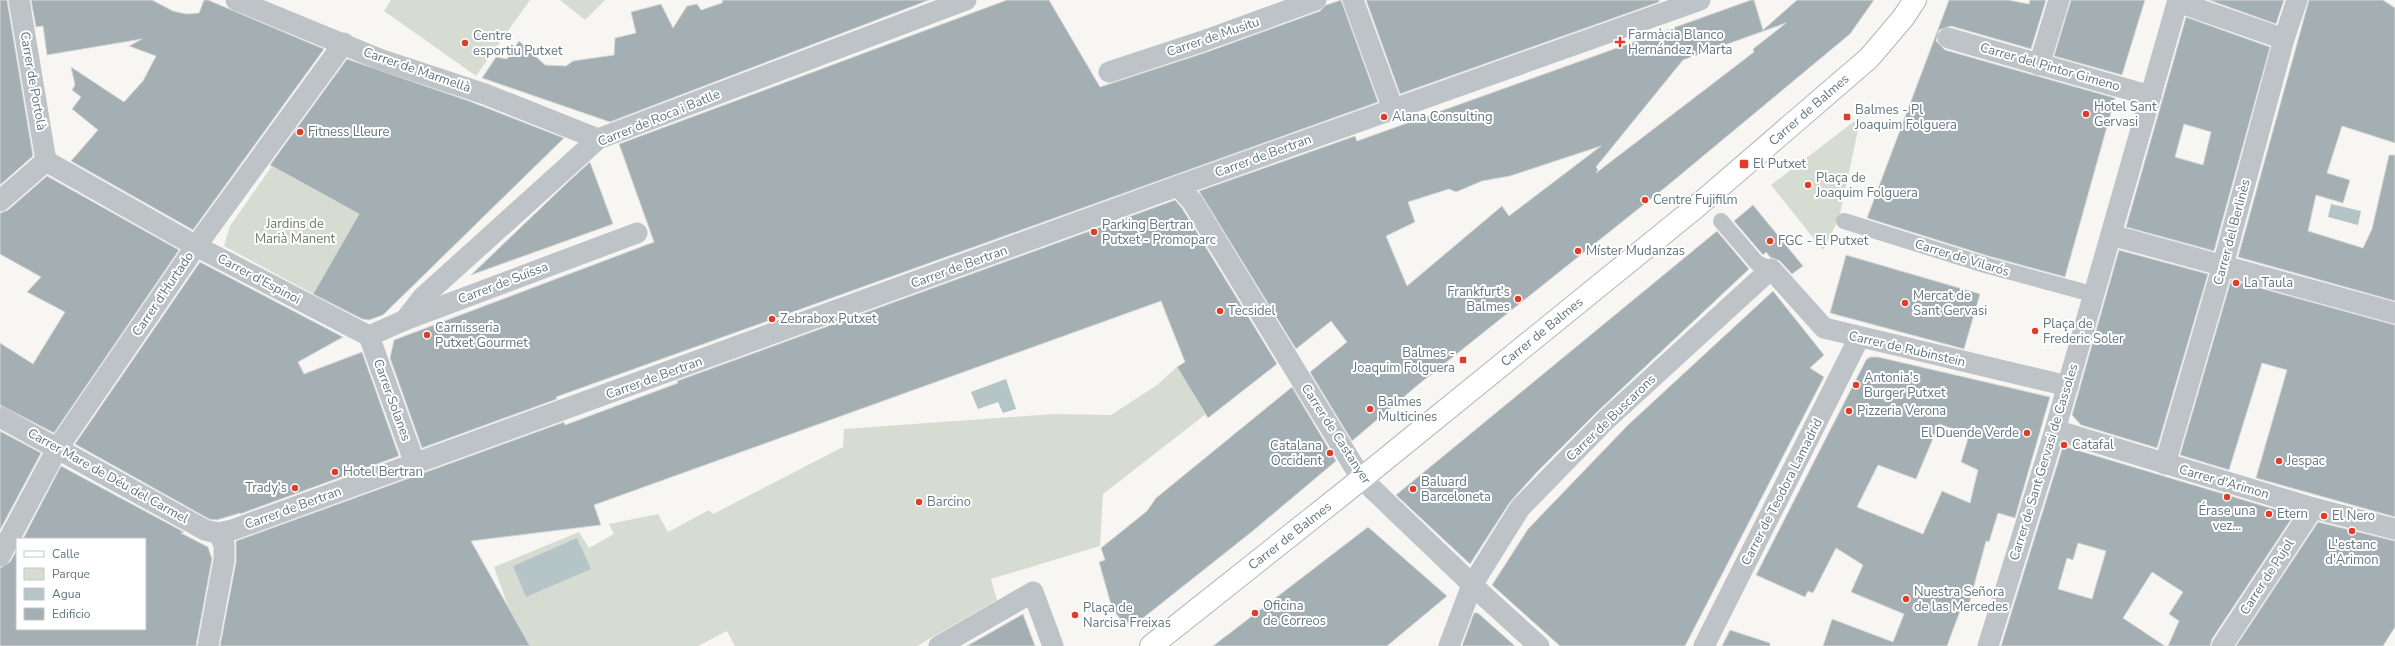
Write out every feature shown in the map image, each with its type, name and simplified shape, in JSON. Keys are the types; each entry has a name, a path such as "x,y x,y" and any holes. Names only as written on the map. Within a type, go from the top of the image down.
{"main road":[{"name":"Carrer de Balmes","path":"1151,646 1696,208 1869,58 1903,18 1915,0"}],"street":[{"name":"Carrer de Portolà","path":"19,0 46,161"},
{"name":"Carrer de Marmellà","path":"236,0 284,21 344,43 379,59 485,94 598,139"},
{"name":"Carrer de Roca i Batlle","path":"405,320 424,297 598,139 966,0"},
{"name":"Carrer de Musitu","path":"1109,72 1203,41 1316,0"},
{"path":"1353,0 1393,109"},
{"name":"Carrer de Bertran","path":"218,533 232,530 1178,186 1700,0"},
{"path":"2039,65 2059,0"},
{"name":"Carrer del Berlinès","path":"2165,464 2224,265 2284,39 2297,0"},
{"path":"2178,1 2284,39"},
{"name":"Carrer de Sant Gervasi de Cassoles","path":"1988,646 2068,386 2178,1"},
{"name":"Carrer del Pintor Gimeno","path":"1948,38 2151,96"},
{"name":"Carrer d'Hurtado","path":"0,556 57,449 196,246 344,43"},
{"path":"0,201 46,161"},
{"name":"Carrer d'Espinoi","path":"46,161 196,246 369,336"},
{"name":"Carrer de Castanyer","path":"1178,186 1192,201 1361,478 1472,585 1539,646"},
{"path":"1721,221 1757,263 1771,269"},
{"name":"Carrer de Vilarós","path":"1844,221 1985,265 2081,291"},
{"name":"Carrer de Suïssa","path":"369,336 405,320 637,233"},
{"path":"2111,235 2395,313"},
{"name":"Carrer de Rubinstein","path":"1771,269 1820,326 1859,338 2068,386"},
{"name":"Carrer de Buscarons","path":"1449,646 1472,585 1520,508 1606,420 1771,269"},
{"name":"Carrer Solanes","path":"369,336 415,464"},
{"name":"Carrer de Teodora Lamadrid","path":"1704,646 1859,338"},
{"name":"Carrer Mare de Déu del Carmel","path":"0,417 205,530 218,533"},
{"name":"Carrer d'Arimon","path":"2055,430 2313,508 2395,529"},
{"name":"Carrer de Pujol","path":"2222,646 2313,508"},
{"path":"208,646 224,560 224,544 218,533"},
{"path":"939,646 1033,592 1053,646"}],"green space":[{"name":"Centre esportiu Putxet","path":"391,0 530,0 476,76 384,11"},
{"path":"560,0 605,0 585,20"},
{"path":"1861,116 1839,219 1823,250 1771,185"},
{"name":"Jardins de Marià Manent","path":"272,166 360,213 313,294 224,246 230,226"},
{"name":"Barcino","path":"1177,367 1206,414 1103,494 1100,546 991,579 997,600 917,646 735,646 727,631 698,646 444,646 509,609 494,567 579,532 589,548 614,534 609,524 658,514 668,532 709,510 713,514 843,447 844,429 1054,414 1111,415 1157,385"}],"water":[{"path":"2331,204 2361,211 2358,225 2328,217"},
{"path":"1006,379 1016,409 1003,413 998,402 978,409 971,392"},
{"path":"577,538 591,569 526,597 513,566"}],"building":[{"path":"0,0 7,0 33,156 0,185"},
{"path":"31,0 152,0 173,11 186,14 199,13 204,0 208,0 324,49 193,230 71,161 98,130 72,109 81,97 72,90 75,85 71,67 124,102 143,81 156,56 129,46 142,39 47,55 43,26 36,27"},
{"path":"723,0 929,0 610,122 482,78 496,57 507,59 519,41 545,65 566,66 573,61 614,55 615,38 636,33 631,12 661,4 673,28 687,6 697,4 701,10 722,3"},
{"path":"1007,0 1049,0 1100,87 1207,52 1320,11 1326,5 1341,0 1378,102 556,397 557,399 422,448 390,358 394,340 654,242 619,144"},
{"path":"1366,0 1659,0 1659,2 1400,94"},
{"path":"1751,0 1754,0 1763,30 1797,0 1874,0 1850,34 1667,186 1419,384 1352,441 1310,372 1347,342 1331,321 1296,349 1199,191 1355,136 1357,141","holes":["1786,23 1753,49 1754,52 1596,173 1598,170 1596,167 1683,60","1601,146 1509,216 1502,206 1407,286 1386,236 1415,222 1408,202 1449,189 1456,192 1482,181 1510,176"]},
{"path":"1949,0 2008,0 2029,4 2030,0 2046,0 2031,49 1951,26 1939,30 1936,41 1945,50 2115,98 2065,277 1988,256 1867,218"},
{"path":"2071,0 2145,0 2122,75 2054,56"},
{"path":"2209,0 2284,0 2276,24"},
{"path":"2309,0 2383,0 2395,8 2395,143 2342,126 2327,173 2350,180 2343,203 2316,195 2308,231 2363,248 2372,229 2389,155 2395,155 2395,301 2238,257"},
{"path":"2186,17 2270,47 2214,251 2126,227","holes":["2184,124 2211,132 2203,165 2175,157"]},
{"path":"347,59 469,101 564,138 383,315 369,320 362,319 313,294 359,214 270,165"},
{"path":"590,162 613,224 471,275 568,182"},
{"path":"47,176 179,250 54,433 0,405 0,343 33,364 65,312 27,292 41,277 0,254 0,213 8,210"},
{"path":"1175,200 1182,208 1277,364 1208,418 1177,367 1185,362 1161,301 594,505 601,525 471,541 530,646 220,646 236,562 236,541 564,422 565,425 678,383 677,381"},
{"name":"FGC - El Putxet","path":"1753,205 1803,266 1792,274 1780,261 1770,257 1766,252 1763,255 1734,221"},
{"path":"1717,231 1749,269 1597,412 1537,472 1510,502 1470,564 1396,495"},
{"path":"2119,250 2208,274 2157,448 2081,425 2072,415"},
{"name":"Mercat de Sant Gervasi","path":"1846,255 1980,294 1964,349 1830,313"},
{"path":"200,262 343,337 298,362 304,374 362,352 399,456 240,514 217,520 209,519 75,444"},
{"path":"2231,280 2395,325 2395,517 2256,478 2287,370 2262,363 2229,470 2180,455"},
{"path":"1773,291 1824,355 1810,368 1824,377 1685,646 1560,646 1492,585 1528,529 1628,425"},
{"path":"1870,357 1878,357 2050,397 2015,518 1998,513 1989,542 1986,541 1968,608 1962,606 1947,646 1823,646 1832,619 1893,642 1904,614 1851,592 1863,565 1836,548 1813,593 1808,591 1805,597 1756,575 1866,360","holes":["1939,424 1969,435 1961,462 1978,470 1970,503 1942,491 1923,534 1857,507 1878,465 1916,479"]},
{"path":"1292,387 1336,461 1254,530 1143,618 1127,623 1121,620 1112,608 1099,562 1105,560 1101,548 1147,511 1156,498"},
{"path":"0,431 41,453 0,530"},
{"path":"2063,446 2294,515 2212,639 2210,646 2168,646 2179,621 2169,614 2183,592 2152,572 2123,618 2165,646 2001,646","holes":["2078,543 2106,551 2092,599 2058,589 2067,558 2073,560"]},
{"path":"61,466 184,532 181,533 208,547 212,559 196,646 0,646 0,568 10,562 16,552 16,630 146,630 146,538 24,538"},
{"path":"2318,522 2395,541 2395,627 2383,646 2236,646"},
{"path":"1368,527 1447,596 1387,646 1213,646"},
{"path":"1474,613 1478,613 1515,646 1462,646"},
{"path":"1023,614 1035,646 967,646"},
{"path":"1730,630 1770,643 1770,646 1722,646"}],"place":[{"name":"Farmàcia Blanco Hernández, Marta","path":"1620,42"},
{"name":"Centre esportiu Putxet","path":"465,43"},
{"name":"Hotel Sant Gervasi","path":"2086,114"},
{"name":"Alana Consulting","path":"1384,117"},
{"name":"Balmes - Pl Joaquim Folguera","path":"1847,117"},
{"name":"Fitness Lleure","path":"300,132"},
{"name":"El Putxet","path":"1744,164"},
{"name":"Plaça de Joaquim Folguera","path":"1808,185"},
{"name":"Centre Fujifilm","path":"1645,200"},
{"name":"Parking Bertran Putxet - Promoparc","path":"1094,232"},
{"name":"FGC - El Putxet","path":"1770,241"},
{"name":"Míster Mudanzas","path":"1578,251"},
{"name":"La Taula","path":"2236,283"},
{"name":"Frankfurt's Balmes","path":"1518,299"},
{"name":"Mercat de Sant Gervasi","path":"1905,303"},
{"name":"Tecsidel","path":"1220,311"},
{"name":"Zebrabox Putxet","path":"772,319"},
{"name":"Plaça de Frederic Soler","path":"2035,331"},
{"name":"Carnisseria Putxet Gourmet","path":"427,335"},
{"name":"Balmes - Joaquim Folguera","path":"1463,360"},
{"name":"Antonia's Burger Putxet","path":"1856,385"},
{"name":"Balmes Multicines","path":"1370,409"},
{"name":"Pizzeria Verona","path":"1849,411"},
{"name":"El Duende Verde","path":"2027,433"},
{"name":"Catafal","path":"2064,445"},
{"name":"Catalana Occident","path":"1330,453"},
{"name":"Jespac","path":"2279,461"},
{"name":"Hotel Bertran","path":"335,472"},
{"name":"Trady's","path":"295,488"},
{"name":"Baluard Barceloneta","path":"1413,489"},
{"name":"Érase una vez...","path":"2227,497"},
{"name":"Barcino","path":"919,502"},
{"name":"Etern","path":"2269,514"},
{"name":"El Nero","path":"2324,516"},
{"name":"L'estanc d'Arimon","path":"2352,531"},
{"name":"Nuestra Señora de las Mercedes","path":"1906,599"},
{"name":"Oficina de Correos","path":"1255,613"},
{"name":"Plaça de Narcisa Freixas","path":"1075,615"}]}
